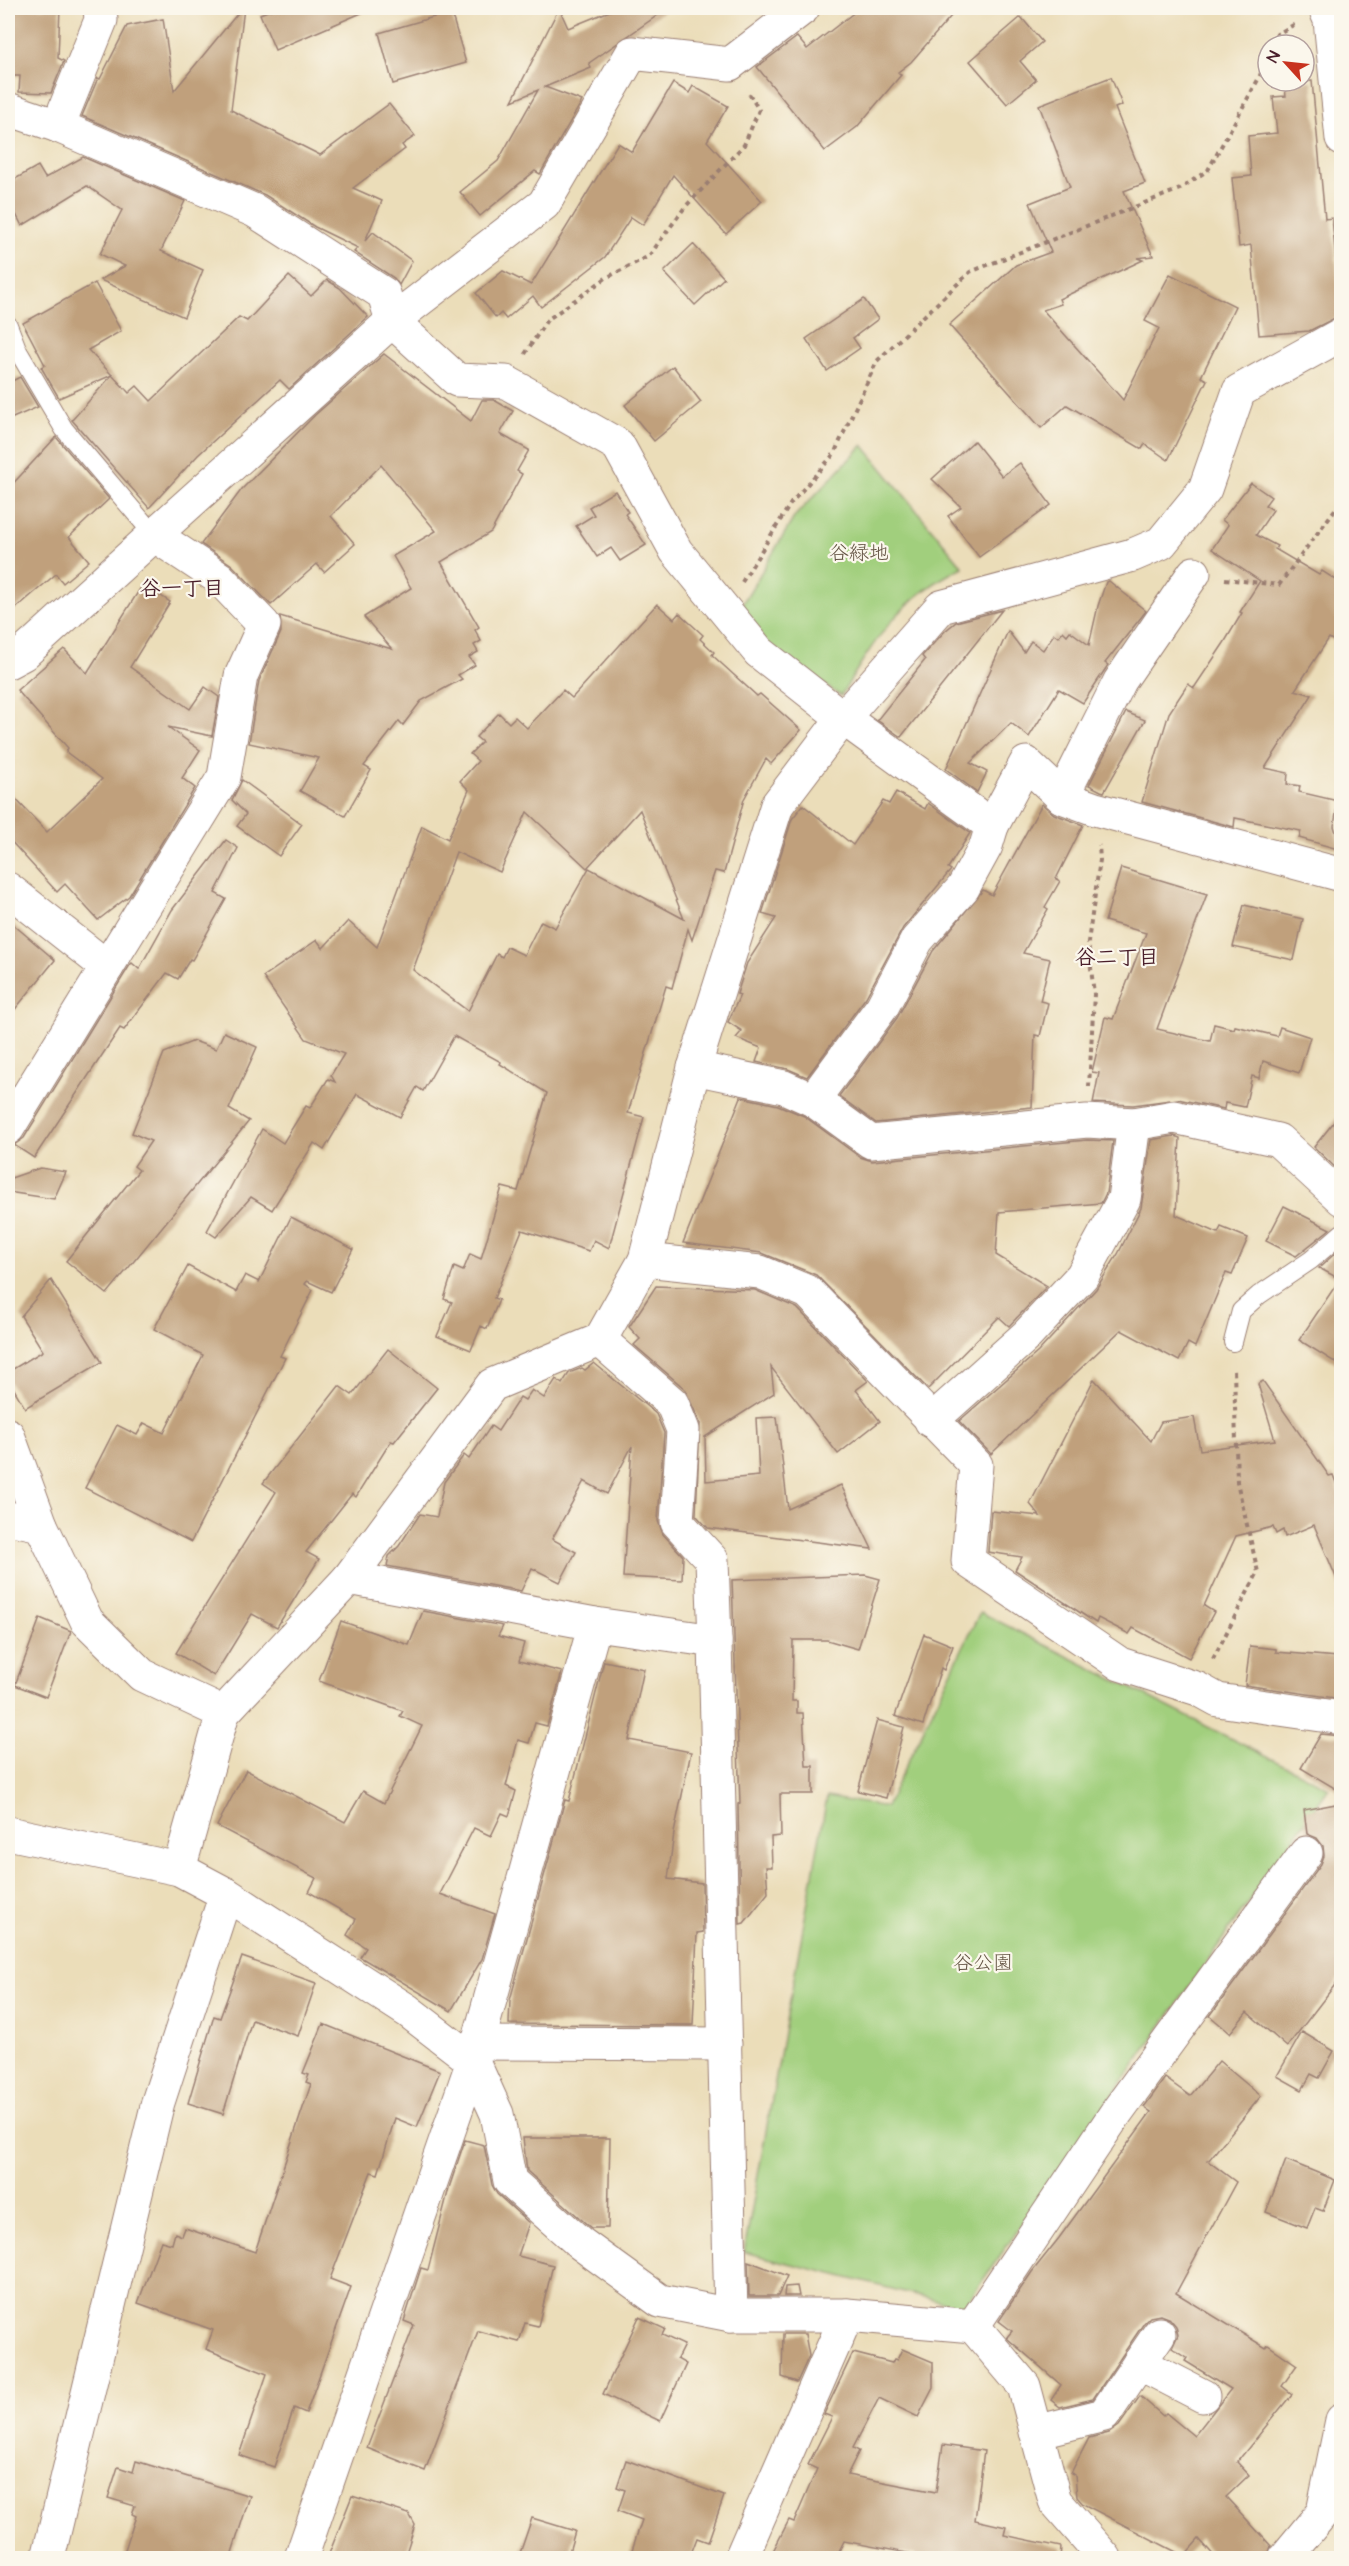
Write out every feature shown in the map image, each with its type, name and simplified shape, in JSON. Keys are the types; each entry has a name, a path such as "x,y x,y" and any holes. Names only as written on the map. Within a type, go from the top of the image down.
{"street":[{"path":"58,126 101,20 100,8"},
{"path":"8,662 23,654 392,321 544,204 632,53 730,64 803,8"},
{"path":"1325,8 1330,20 1341,139"},
{"path":"8,109 58,126 255,211 384,294 392,321 457,380 506,382 618,445 675,551 759,652 843,718 992,826"},
{"path":"179,1869 223,1713 349,1578 492,1385 600,1340 645,1260 694,1068 777,806 843,718 941,607 1133,555 1161,543 1205,489 1239,391 1341,334"},
{"path":"8,1128 224,777 241,676 264,626 219,578 154,535"},
{"path":"1062,797 1120,681 1194,573"},
{"path":"813,1100 882,1007 918,940 963,888 986,846 992,826 1026,763 1062,797 1095,809 1341,875"},
{"path":"8,889 107,967"},
{"path":"694,1068 784,1087 813,1100 871,1142 1087,1121 1134,1124 1174,1117 1278,1140 1341,1199"},
{"path":"931,1421 1027,1335 1082,1276 1124,1199 1134,1124"},
{"path":"645,1260 760,1272 808,1292 976,1465 968,1562 1120,1664 1198,1689 1218,1700 1341,1718"},
{"path":"600,1340 672,1403 683,1430 677,1522 712,1560 731,2315"},
{"path":"8,1434 41,1525 87,1621 142,1675 223,1713"},
{"path":"8,1518 41,1525"},
{"path":"349,1578 595,1624 715,1641"},
{"path":"301,2559 475,2052 595,1624"},
{"path":"8,1833 179,1869 226,1894 475,2052 725,2044"},
{"path":"973,2326 1116,2113 1306,1853"},
{"path":"48,2559 158,2102 226,1894"},
{"path":"475,2052 497,2114 510,2181 580,2243 660,2301 731,2315 847,2315 973,2326 1024,2386 1054,2501 1105,2559"},
{"path":"741,2559 847,2315"},
{"path":"1036,2432 1104,2415 1159,2334"},
{"path":"1139,2362 1203,2396"},
{"path":"1285,2559 1323,2512 1341,2420"}],"lane":[{"path":"8,325 18,351 64,429 154,535"},
{"path":"1233,1342 1241,1311 1259,1294 1311,1260 1341,1233"}],"path":[{"path":"506,382 547,320 606,278 649,256 685,207 744,145 759,110 730,64"},
{"path":"725,610 791,502 834,454 877,361 970,272 1180,189 1208,170 1256,83"},
{"path":"1194,573 1279,585 1341,500"},
{"path":"1087,1121 1094,994 1088,942 1100,860 1095,809"},
{"path":"1198,1689 1258,1572 1237,1482 1233,1342"}],"green space":[{"name":"谷緑地","path":"863,445 963,567 941,579 906,606 878,638 841,696 759,640 738,611 795,516"},
{"name":"谷公園","path":"980,1612 1329,1788 964,2307 744,2252 827,1797 886,1807"}],"building":[{"path":"8,8 60,8 58,58 64,61 51,93 19,92 20,76 8,76"},
{"path":"244,8 231,110 320,155 389,104 415,136 402,145 405,149 353,188 382,201 365,241 373,232 412,261 399,285 394,278 354,252 358,248 315,227 265,195 82,116 98,78 100,79 127,26 163,19 174,91"},
{"path":"275,8 373,8 275,50 260,14"},
{"path":"559,8 568,28 617,8 668,8 589,63 591,68 545,87 582,101 540,174 535,171 480,216 460,192 498,161 538,90 512,101"},
{"path":"860,8 958,8 911,62 898,72 901,75 857,127 825,151 757,67 797,37 807,49"},
{"path":"451,12 466,63 393,84 379,33"},
{"path":"1021,17 1042,42 1020,61 1036,80 1007,104 970,61"},
{"path":"1111,77 1122,105 1115,108 1145,183 1124,191 1153,256 1137,258 1143,260 1059,299 1061,304 1043,310 1123,400 1159,328 1145,321 1170,274 1235,306 1201,377 1207,380 1168,460 1145,444 1142,449 1067,405 1041,428 949,325 1016,265 1051,252 1030,203 1070,187 1039,105"},
{"path":"673,83 689,93 693,86 728,106 707,141 762,201 726,234 673,175 643,225 631,217 605,257 541,307 533,296 506,319 501,313 496,318 476,293 503,271 531,285 618,143 632,152"},
{"path":"1286,93 1313,93 1325,219 1332,218 1341,315 1309,331 1259,335 1251,245 1239,247 1232,178 1251,176 1248,136 1277,133 1273,97 1286,96"},
{"path":"83,157 185,201 161,251 203,270 184,317 100,280 125,266 100,254 122,210 87,186 22,226 8,198 8,183 38,166 45,178"},
{"path":"693,244 724,278 695,305 664,272"},
{"path":"289,276 311,296 327,280 340,288 368,317 289,389 280,380 198,455 149,508 72,420 112,375 129,393 137,386 151,401 239,317 247,321"},
{"path":"95,283 121,331 88,350 112,375 59,398 41,367 45,365 23,323"},
{"path":"864,299 878,319 853,338 860,348 827,371 806,339"},
{"path":"384,354 471,421 482,400 494,400 513,411 500,434 529,450 517,471 522,474 491,532 441,562 479,627 475,630 481,641 474,645 478,652 469,657 475,665 458,675 462,679 421,701 403,725 399,721 364,766 371,770 345,816 300,791 319,758 249,743 259,681 281,632 280,616 392,649 364,617 411,588 393,556 436,531 381,465 331,516 355,544 324,572 317,564 271,605 232,565 201,544 242,489 315,415"},
{"path":"673,366 701,402 654,441 625,405"},
{"path":"20,377 38,407 8,420 8,383"},
{"path":"56,437 109,499 69,537 89,561 63,583 56,574 8,615 8,489"},
{"path":"974,441 1002,476 1020,463 1051,505 979,557 948,516 961,507 932,479"},
{"path":"1251,483 1271,497 1265,505 1273,510 1256,535 1277,546 1275,549 1319,575 1322,571 1341,583 1341,645 1329,638 1295,690 1312,695 1265,768 1288,773 1287,784 1300,786 1299,792 1338,801 1334,826 1341,850 1299,838 1301,831 1235,818 1234,827 1142,802 1169,713 1188,684 1194,688 1224,643 1260,581 1212,549 1228,525 1222,520"},
{"path":"615,491 628,512 625,514 646,545 620,561 611,548 597,557 576,526 594,515 589,507"},
{"path":"1109,581 1146,611 1105,663 1108,665 1083,703 1059,689 1029,737 1011,723 970,763 987,772 977,792 946,769 1008,631 1024,652 1031,641 1043,650 1054,634 1058,637 1063,631 1067,635 1070,631 1089,645 1098,606 1106,582"},
{"path":"143,584 170,602 130,667 190,709 205,687 219,697 212,736 168,727 200,750 182,778 195,788 129,896 98,920 65,884 57,892 8,838 8,791 47,832 102,779 66,752 68,748 17,690 64,649 87,673"},
{"path":"657,604 674,619 679,613 703,635 700,639 714,652 712,655 757,696 760,694 801,730 771,764 766,759 744,799 724,873 715,871 692,940 688,929 672,988 666,986 628,1113 644,1117 609,1248 594,1240 589,1251 522,1230 494,1298 499,1300 487,1329 481,1326 471,1350 437,1336 452,1302 444,1299 454,1267 463,1271 470,1254 481,1259 502,1187 518,1191 547,1093 500,1064 501,1062 454,1036 423,1091 417,1087 400,1117 357,1094 324,1150 314,1143 272,1210 251,1197 216,1237 207,1231 262,1129 283,1143 306,1106 310,1108 328,1079 335,1082 331,1075 344,1054 306,1039 263,977 317,940 323,948 348,921 377,947 422,826 448,839 469,790 460,781 478,761 470,754 482,742 476,737 499,713 509,723 515,717 527,728 563,690 572,698","holes":["640,810 684,919 589,868 555,928 541,921 524,955 507,947 502,957 497,954 468,1011 413,970 456,852 500,872 527,812 587,868"]},
{"path":"1002,610 901,737 877,720 925,660 922,656 945,631 956,622"},
{"path":"1126,712 1145,720 1104,792 1089,785"},
{"path":"242,780 302,824 279,856 237,826 246,814 232,800"},
{"path":"896,792 925,809 928,803 970,833 948,868 951,870 903,928 866,997 807,1077 788,1069 756,1062 761,1048 736,1038 742,1031 728,1022 740,995 737,994 747,963 776,918 762,914 792,819 803,805 853,845 883,801 889,804"},
{"path":"1042,804 1054,814 1083,825 1056,879 1060,881 1045,907 1048,909 1023,953 1050,959 1040,1001 1048,1003 1040,1036 1035,1035 1032,1107 876,1123 839,1096 897,1018 933,951 983,890 992,895"},
{"path":"226,840 238,848 215,893 226,899 192,960 190,959 178,979 167,973 124,1030 120,1028 34,1158 14,1145 24,1138 130,965 132,963 139,969 172,910"},
{"path":"1121,868 1207,894 1157,1029 1210,1041 1214,1024 1234,1029 1235,1026 1277,1036 1280,1027 1310,1037 1299,1073 1263,1061 1259,1078 1252,1076 1245,1107 1225,1103 1224,1109 1178,1099 1133,1105 1093,1103 1099,1073 1092,1072 1105,1017 1113,1019 1146,933 1105,921"},
{"path":"1244,905 1303,919 1294,960 1233,947"},
{"path":"8,920 55,960 8,1018"},
{"path":"224,1032 257,1047 229,1109 249,1121 107,1294 66,1261 139,1170 134,1166 151,1141 132,1133 164,1053 194,1041 216,1049"},
{"path":"741,1097 778,1105 804,1116 860,1157 872,1161 1087,1140 1113,1141 1106,1193 1101,1203 999,1212 996,1255 1047,1286 1009,1326 999,1317 928,1389 816,1275 762,1253 683,1243"},
{"path":"1341,1113 1341,1173 1314,1147"},
{"path":"1174,1136 1180,1138 1176,1215 1218,1233 1221,1227 1248,1238 1232,1275 1226,1273 1195,1347 1188,1343 1179,1361 1121,1330 991,1454 959,1421 1038,1352 1096,1289 1118,1254 1141,1208 1151,1140"},
{"path":"40,1168 66,1172 54,1199 8,1192 8,1179"},
{"path":"1284,1206 1330,1229 1296,1256 1266,1241"},
{"path":"291,1217 353,1249 331,1292 307,1281 305,1284 313,1290 280,1356 285,1358 191,1542 85,1488 117,1425 137,1435 144,1423 164,1433 203,1355 154,1329 188,1266 236,1292 245,1275 259,1282"},
{"path":"1341,1248 1341,1366 1299,1340 1340,1279 1319,1268"},
{"path":"51,1280 102,1362 25,1408 8,1379 8,1372 43,1351 21,1316"},
{"path":"656,1286 755,1290 797,1308 868,1381 856,1390 880,1421 838,1454 771,1367 774,1393 705,1437 706,1481 759,1476 756,1418 777,1417 788,1509 841,1485 872,1549 708,1528 696,1515 700,1423 685,1389 634,1345 640,1339 629,1327"},
{"path":"388,1349 437,1388 394,1442 391,1441 356,1497 352,1494 306,1552 319,1559 277,1627 252,1614 214,1676 176,1653 276,1492 263,1483 339,1386 352,1395"},
{"path":"594,1363 656,1414 664,1433 658,1521 663,1534 683,1556 682,1580 623,1577 632,1446 607,1494 584,1481 552,1539 576,1552 560,1582 532,1568 521,1591 387,1566 389,1556 399,1546 420,1514 437,1517 444,1482 464,1455 469,1459 491,1426 498,1431 520,1397 525,1400 532,1390 544,1398 556,1379 562,1384 569,1373 582,1368 585,1370"},
{"path":"1094,1379 1151,1441 1161,1422 1194,1417 1200,1450 1275,1440 1258,1384 1263,1381 1329,1476 1333,1475 1341,1496 1341,1589 1314,1525 1285,1537 1283,1530 1276,1534 1273,1527 1236,1536 1204,1606 1214,1612 1189,1658 1133,1628 1129,1634 1098,1618 1096,1623 1015,1570 1022,1557 988,1552 991,1511 1040,1516 1030,1504"},
{"path":"865,1575 880,1579 858,1649 827,1640 793,1640 792,1701 797,1701 797,1713 803,1713 806,1766 813,1766 813,1794 780,1794 781,1836 771,1837 772,1867 766,1867 768,1893 744,1923 740,1924 738,1804 740,1803 732,1580"},
{"path":"423,1611 503,1626 498,1636 524,1643 519,1661 562,1672 547,1726 535,1723 529,1743 518,1740 506,1786 516,1791 509,1816 502,1813 491,1836 474,1828 440,1894 495,1914 482,1959 451,2011 360,1957 366,1948 347,1935 356,1919 309,1892 316,1878 217,1826 246,1770 345,1822 363,1791 384,1803 422,1726 400,1716 403,1711 319,1681 341,1621 409,1645"},
{"path":"40,1618 71,1631 46,1697 15,1685"},
{"path":"924,1634 953,1646 944,1670 941,1668 923,1725 895,1716"},
{"path":"1250,1646 1276,1649 1276,1652 1338,1657 1335,1698 1245,1685"},
{"path":"604,1661 644,1669 629,1740 691,1752 674,1833 668,1879 702,1883 703,1932 697,1933 693,2025 509,2024 510,2000 565,1800 569,1801"},
{"path":"877,1720 904,1727 886,1798 858,1791"},
{"path":"1321,1734 1341,1736 1341,1792 1301,1768"},
{"path":"1341,1803 1341,1977 1287,2047 1247,2012 1230,2033 1210,2016 1321,1864 1324,1856 1323,1846 1317,1838 1307,1834 1304,1810"},
{"path":"242,1957 316,1983 298,2036 252,2020 223,2114 188,2103 214,2016 220,2018"},
{"path":"323,2024 440,2071 417,2127 395,2118 378,2174 371,2172 330,2279 351,2287 306,2413 294,2408 274,2467 239,2455 267,2374 206,2349 213,2330 138,2303 161,2241 172,2244 175,2233 182,2236 185,2228 255,2252 311,2084 306,2082 309,2075 303,2073"},
{"path":"1302,2032 1334,2051 1319,2078 1311,2074 1302,2090 1277,2076"},
{"path":"1219,2061 1261,2096 1208,2161 1236,2182 1176,2293 1266,2348 1268,2345 1297,2365 1282,2386 1292,2394 1237,2462 1249,2475 1226,2497 1271,2546 1267,2559 1217,2559 1199,2539 1184,2556 1083,2504 1077,2497 1075,2475 1071,2473 1089,2438 1109,2433 1119,2426 1140,2396 1163,2416 1166,2413 1194,2436 1231,2389 1185,2361 1187,2358 1172,2348 1178,2335 1176,2326 1170,2319 1160,2315 1150,2317 1144,2323 1093,2399 1060,2407 1051,2400 1061,2385 1008,2339 1012,2331 999,2321 1032,2272 1151,2112 1144,2107 1165,2078 1190,2096"},
{"path":"523,2138 610,2138 608,2228 591,2228 527,2171"},
{"path":"465,2140 484,2145 492,2185 497,2194 529,2223 518,2256 553,2265 538,2326 525,2323 519,2342 478,2331 425,2471 367,2448 414,2325 404,2321 421,2268 428,2270 449,2188"},
{"path":"1286,2160 1335,2180 1323,2211 1315,2208 1307,2228 1266,2212"},
{"path":"748,2261 787,2276 778,2296 749,2296"},
{"path":"797,2286 799,2296 784,2296 785,2287"},
{"path":"639,2317 665,2329 662,2335 684,2345 677,2359 686,2364 660,2421 603,2394"},
{"path":"783,2334 805,2334 809,2356 797,2382 782,2377"},
{"path":"902,2349 933,2362 933,2388 918,2417 879,2398 853,2448 859,2451 847,2475 936,2492 943,2445 984,2451 975,2520 1006,2527 1004,2535 1061,2547 1060,2559 918,2559 918,2555 844,2541 835,2559 769,2559 789,2520 794,2522 817,2469 808,2465 832,2417 824,2414 853,2353 892,2363 894,2359 897,2360"},
{"path":"626,2460 724,2496 708,2542 697,2538 689,2559 629,2559 642,2520 618,2511 625,2490 617,2487"},
{"path":"136,2461 250,2496 230,2559 122,2559 136,2516 132,2514 135,2506 108,2498 118,2467 133,2472"},
{"path":"352,2496 409,2514 415,2525 404,2559 327,2559"},
{"path":"532,2518 575,2531 567,2559 518,2559"}],"district":[{"name":"谷一丁目","path":"182,588"},
{"name":"谷二丁目","path":"1117,957"}]}
